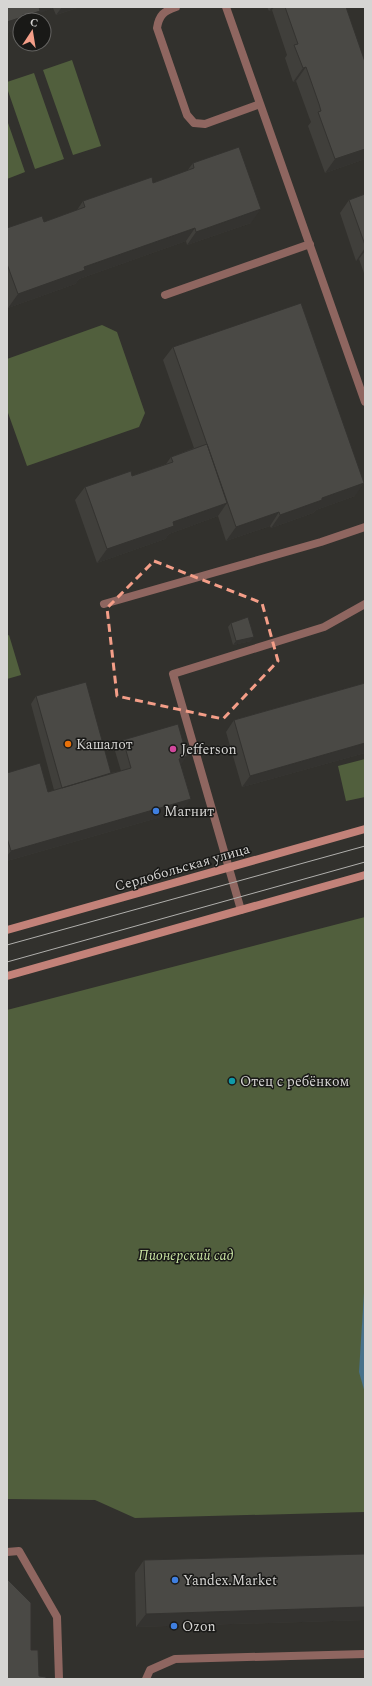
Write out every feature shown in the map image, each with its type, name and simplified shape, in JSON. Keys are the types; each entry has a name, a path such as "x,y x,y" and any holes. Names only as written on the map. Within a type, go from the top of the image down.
{"main road":[{"name":"Сердобольская улица","path":"7,930 365,829"},
{"path":"7,976 365,875"}],"lane":[{"path":"176,7 165,11 158,18 157,28 187,116 194,123 205,124 260,104"},
{"path":"226,7 365,402"},
{"path":"165,295 310,244"},
{"path":"104,604 321,542 365,527"},
{"path":"241,910 173,674 324,627 365,604"},
{"path":"7,1552 19,1551 57,1617 59,1679"},
{"path":"146,1679 150,1670 175,1659 365,1654"}],"highlighted area":[{"path":"154,561 262,603 278,661 223,719 117,696 107,608"}],"green space":[{"path":"72,60 101,146 73,155 43,70"},
{"path":"34,73 64,159 35,169 7,88 7,82"},
{"path":"7,120 25,172 7,179"},
{"path":"102,325 117,332 145,413 139,427 27,466 7,410 7,359"},
{"path":"9,635 21,675 7,679 7,636"},
{"path":"365,759 365,797 346,801 338,766"},
{"name":"Пионерский сад","path":"365,917 365,1512 135,1518 95,1500 7,1499 7,1010"}],"water":[{"path":"365,1277 365,1393 359,1372"}],"building":[{"path":"7,7 39,7 40,11 37,12 12,12 12,20 7,22"},
{"path":"285,7 346,7 365,62 365,149 335,159 318,112 321,111 306,67 303,68 294,45 298,44"},
{"path":"239,147 261,209 196,232 195,228 84,267 85,270 18,294 7,264 7,228 42,216 44,222 85,207 83,201 152,177 153,183 194,168 193,163"},
{"path":"365,194 365,245 349,200"},
{"path":"301,303 364,483 280,515 279,512 236,527 173,347"},
{"path":"207,444 227,503 173,522 174,526 107,549 85,487 131,471 132,476 173,462 171,457"},
{"path":"248,617 254,637 236,641 231,623"},
{"path":"86,682 111,773 62,788 36,696"},
{"path":"365,683 365,743 250,776 234,720"},
{"path":"178,724 187,756 179,759 191,799 11,851 7,838 7,773 40,763 48,792 131,768 123,740"},
{"path":"365,1554 365,1607 146,1614 144,1560"},
{"path":"7,1579 31,1603 31,1650 38,1650 39,1676 46,1677 46,1679 7,1679"}],"tram line":[{"path":"7,945 365,846"},
{"path":"7,962 365,862"}],"place":[{"name":"Кашалот","path":"68,744"},
{"name":"Jefferson","path":"173,749"},
{"name":"Магнит","path":"156,811"},
{"name":"Отец с ребёнком","path":"232,1081"},
{"name":"Yandex.Market","path":"175,1580"},
{"name":"Ozon","path":"174,1626"}]}
